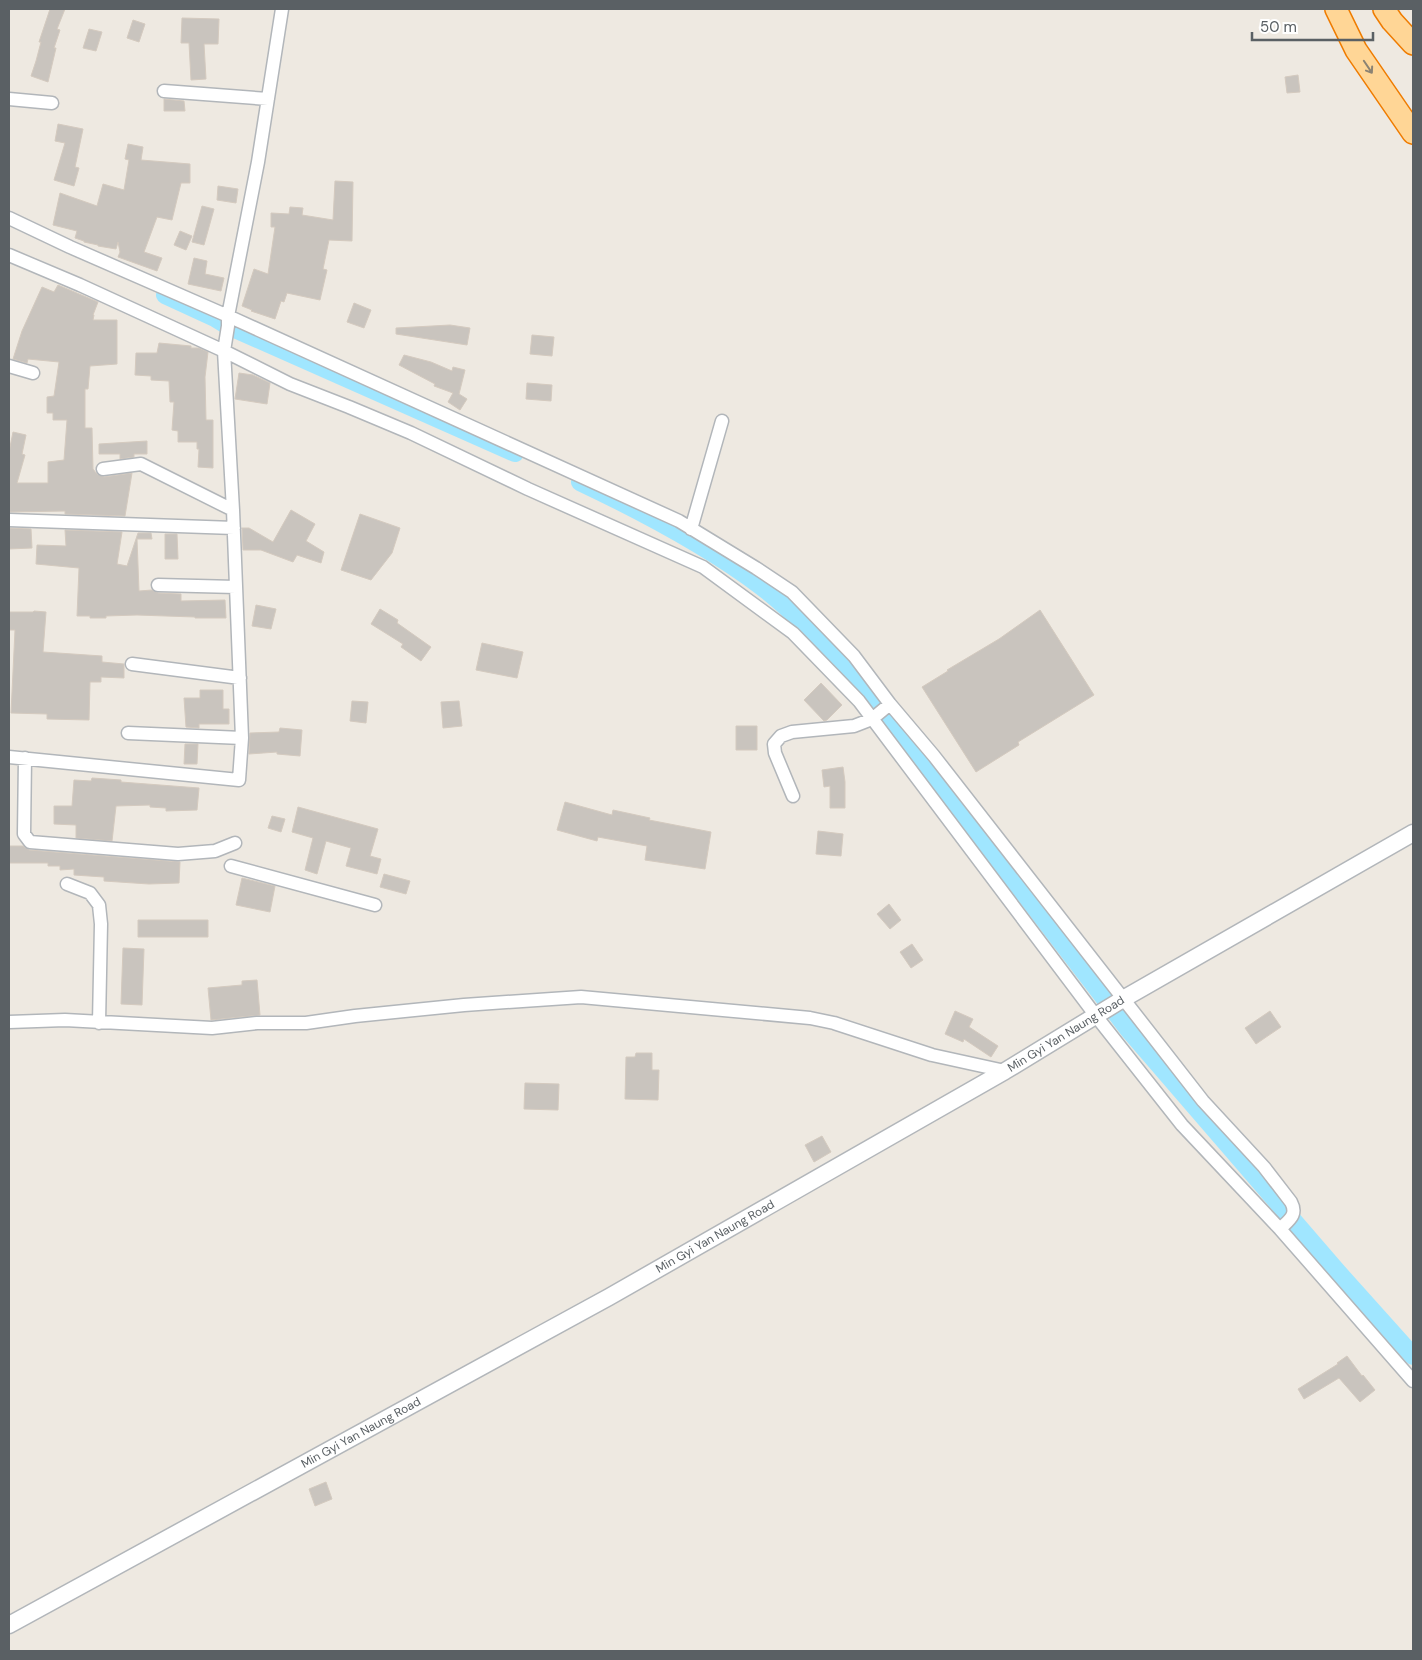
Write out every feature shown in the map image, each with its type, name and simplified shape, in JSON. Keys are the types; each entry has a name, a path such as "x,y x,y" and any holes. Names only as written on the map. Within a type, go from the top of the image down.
{"highway":[{"path":"1336,9 1356,50 1413,133"},
{"path":"1384,9 1392,22 1413,44"}],"street":[{"path":"9,757 240,780 242,738 234,510 224,351 228,316 258,162 282,9"},
{"path":"164,91 268,99"},
{"path":"9,99 52,103"},
{"path":"9,218 679,522 792,592 854,656 880,712 1110,1008 1264,1167 1291,1202 1294,1209 1286,1224"},
{"path":"9,255 80,285 224,351 290,384 349,406 402,429 575,510 703,567 793,633 859,701 880,712 934,756 1110,1008 1182,1125 1286,1224 1413,1381"},
{"path":"9,366 33,373"},
{"path":"691,529 722,421"},
{"path":"103,469 140,464 234,510"},
{"path":"9,520 234,528"},
{"path":"158,586 236,587"},
{"path":"132,664 240,678"},
{"path":"793,796 775,753 774,744 781,736 792,732 854,726 880,712"},
{"path":"128,733 242,738"},
{"path":"25,758 24,834 30,842 178,854 215,851 235,842"},
{"name":"Min Gyi Yan Naung Road","path":"9,1625 609,1297 1005,1071 1110,1008 1413,833"},
{"path":"231,866 375,905"},
{"path":"66,884 90,893 99,905 101,924 99,1022"},
{"path":"9,1022 65,1020 212,1028 257,1022 306,1023 464,1005 581,997 810,1018 834,1022 932,1056 1005,1071"}],"building":[{"path":"50,9 65,9 57,29 60,30 54,48 56,48 48,82 31,76 41,42 39,42"},
{"path":"182,18 219,19 218,44 204,44 206,79 191,80 189,43 181,43"},
{"path":"133,20 145,24 139,42 127,38"},
{"path":"89,29 102,32 96,51 83,48"},
{"path":"1298,75 1300,92 1287,93 1285,77"},
{"path":"164,99 184,101 185,111 164,111"},
{"path":"58,124 83,129 75,167 79,168 74,186 54,180 65,143 55,141"},
{"path":"128,144 143,147 141,160 190,164 190,183 181,183 172,220 157,217 144,252 162,258 157,271 118,257 120,252 118,242 116,249 98,246 75,238 77,231 53,225 60,193 97,206 103,184 124,190 129,160 125,159"},
{"path":"335,181 353,182 352,241 329,240 323,269 327,270 320,300 287,293 284,302 281,301 275,319 242,306 254,269 268,274 275,227 271,227 271,213 289,214 290,207 303,208 302,215 333,220"},
{"path":"218,186 238,189 236,203 217,200"},
{"path":"202,206 214,209 204,245 192,242"},
{"path":"180,231 192,236 186,250 174,245"},
{"path":"194,258 207,261 205,274 224,278 221,291 188,284"},
{"path":"58,285 98,302 93,320 117,320 117,364 90,366 88,389 85,389 85,428 92,428 93,469 97,474 104,477 132,473 125,516 65,514 65,511 9,512 9,452 13,432 26,435 22,454 25,455 17,483 48,483 48,462 64,460 67,420 53,420 53,413 47,413 47,397 54,396 59,362 28,359 27,363 13,359 22,331 42,287 54,292"},
{"path":"354,303 371,310 364,328 347,322"},
{"path":"450,325 470,328 467,345 396,334 396,328"},
{"path":"532,335 554,337 552,356 530,354"},
{"path":"159,343 191,346 191,348 199,348 208,352 205,377 206,420 213,420 213,468 198,467 199,449 197,449 197,442 178,442 178,431 172,430 174,402 170,402 169,381 151,380 151,376 135,375 136,353 157,353"},
{"path":"404,355 431,362 452,371 453,367 465,370 459,394 467,399 460,410 448,402 453,393 434,386 435,384 399,365"},
{"path":"239,373 253,375 270,383 267,404 235,399"},
{"path":"527,383 552,385 551,401 526,399"},
{"path":"147,441 147,454 134,454 134,457 120,459 120,454 99,454 99,444"},
{"path":"291,510 315,524 306,541 324,552 321,563 297,555 293,562 261,550 243,550 242,528 249,528 273,542"},
{"path":"360,514 400,528 392,553 371,580 341,570"},
{"path":"9,528 31,529 32,548 9,549"},
{"path":"65,530 122,532 117,564 127,566 138,533 151,533 152,539 137,539 139,591 152,590 158,593 181,594 181,601 225,600 226,618 137,615 90,618 90,616 77,616 79,568 36,564 37,545 66,546"},
{"path":"165,534 177,534 178,559 165,559"},
{"path":"256,605 276,609 271,629 252,626"},
{"path":"380,609 398,620 397,623 431,647 421,661 401,647 403,644 371,624"},
{"path":"1040,610 1094,695 1018,742 1019,745 976,772 922,687 999,639"},
{"path":"9,612 46,612 43,652 102,656 102,662 124,664 124,678 101,677 101,682 90,682 89,720 47,719 47,714 11,713 15,630 9,630"},
{"path":"482,643 523,652 517,678 476,670"},
{"path":"821,683 842,705 824,721 804,700"},
{"path":"200,690 223,690 223,709 229,709 229,724 199,724 199,728 186,727 184,698 200,698"},
{"path":"352,701 368,702 366,723 350,721"},
{"path":"459,701 462,726 443,728 441,702"},
{"path":"736,726 757,726 757,750 736,750"},
{"path":"280,728 302,730 300,756 277,754 277,752 249,754 250,733 279,732"},
{"path":"185,744 198,744 197,764 184,764"},
{"path":"843,767 845,808 830,808 830,786 824,787 822,770"},
{"path":"92,778 199,788 197,810 166,811 166,808 150,807 150,805 116,806 112,841 76,838 76,825 54,824 54,806 72,806 74,780 91,781"},
{"path":"565,802 612,815 613,810 650,818 649,820 711,832 705,869 645,860 647,846 598,837 597,841 557,830"},
{"path":"298,807 378,829 370,856 381,859 377,874 346,866 351,848 326,841 317,874 305,870 313,838 292,832"},
{"path":"272,816 285,819 281,832 268,828"},
{"path":"818,831 843,834 841,856 816,854"},
{"path":"9,846 23,846 29,850 180,862 179,883 149,884 104,881 104,877 74,875 74,869 60,870 60,866 48,866 48,863 9,863"},
{"path":"384,874 410,881 406,894 380,887"},
{"path":"242,878 275,886 270,912 236,905"},
{"path":"889,904 901,920 890,929 877,914"},
{"path":"138,920 208,920 208,937 138,937"},
{"path":"912,944 923,960 911,968 900,952"},
{"path":"123,948 144,949 142,1005 121,1004"},
{"path":"257,980 260,1015 211,1020 208,988 242,985 242,981"},
{"path":"955,1011 973,1019 969,1027 998,1046 991,1057 964,1039 963,1042 945,1034"},
{"path":"1270,1011 1281,1027 1256,1044 1245,1028"},
{"path":"636,1053 652,1053 652,1070 659,1070 658,1100 625,1099 626,1057 635,1057"},
{"path":"525,1083 559,1084 558,1110 524,1109"},
{"path":"822,1136 831,1152 814,1162 805,1145"},
{"path":"1347,1356 1375,1390 1360,1402 1339,1378 1304,1399 1298,1389 1338,1364"},
{"path":"326,1482 332,1499 315,1506 309,1489"}],"waterway":[{"path":"165,295 228,326 515,453"},
{"path":"580,482 674,530 719,557 777,599 832,652 871,694 1128,1029 1335,1269 1413,1356"}]}
